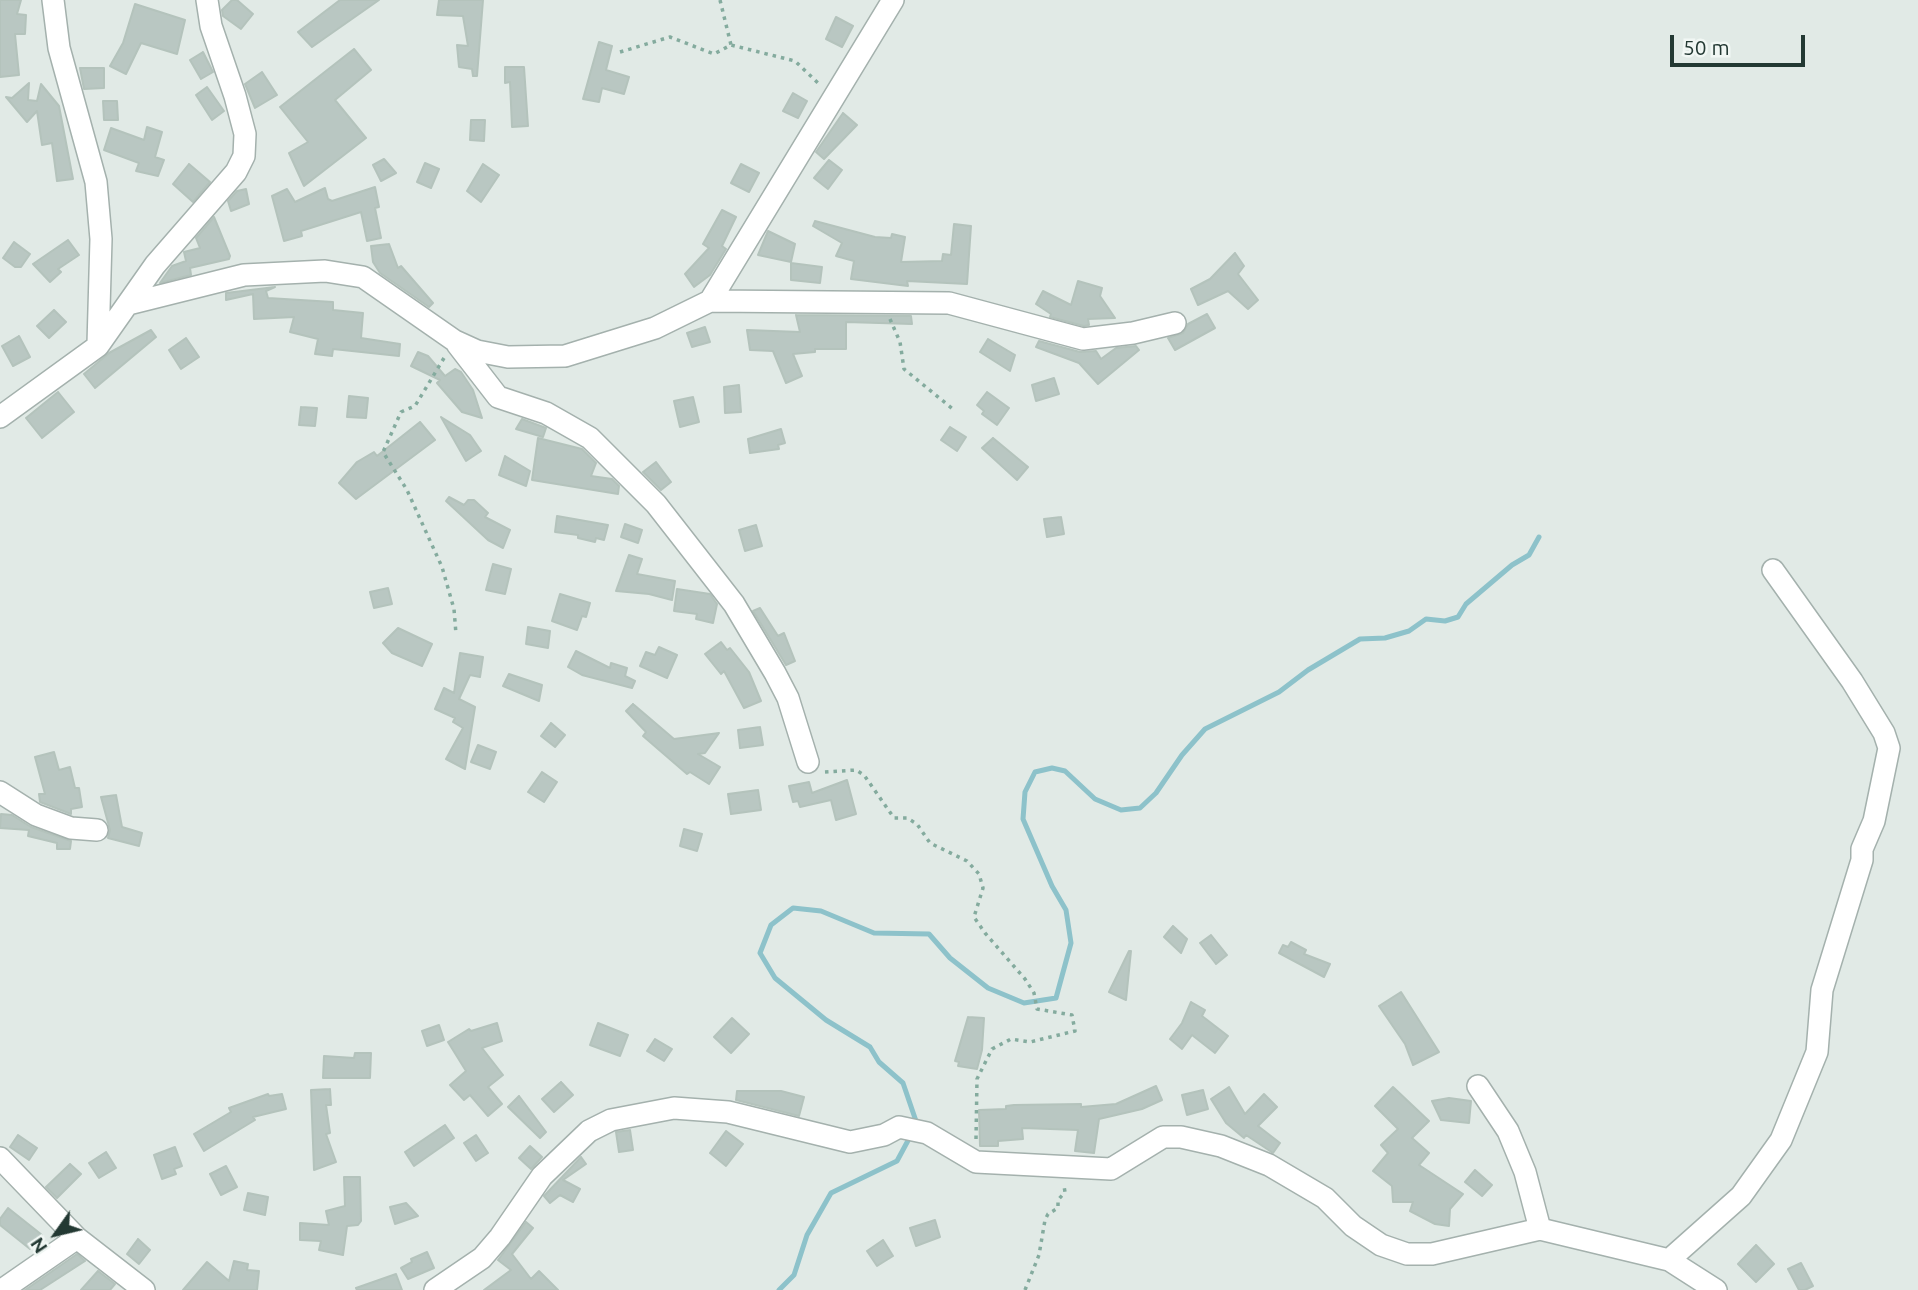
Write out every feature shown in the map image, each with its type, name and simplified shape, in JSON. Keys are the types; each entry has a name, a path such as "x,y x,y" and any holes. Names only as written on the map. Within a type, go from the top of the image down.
{"street":[{"path":"54,0 59,48 96,182 102,239 98,346"},
{"path":"0,417 98,346 155,265 236,172 243,156 245,134 211,26 207,0"},
{"path":"710,301 894,0"},
{"path":"128,304 244,275 297,270 346,273 363,277 378,285 455,341 477,351 508,357 565,356 655,328 710,301 949,303 1083,339 1133,334 1175,323"},
{"path":"455,341 498,397 545,413 590,439 656,504 734,604 775,673 788,698 808,762"},
{"path":"1669,1260 1741,1196 1781,1140 1817,1052 1822,990 1862,860 1863,849 1874,821 1889,748 1884,733 1852,681 1773,570"},
{"path":"0,792 36,815 71,828 97,830"},
{"path":"1478,1086 1508,1131 1525,1172 1540,1229"},
{"path":"435,1290 482,1258 500,1237 542,1176 589,1131 611,1121 674,1108 728,1112 850,1142 884,1135 900,1127 927,1133 976,1162 1111,1168 1163,1137 1181,1137 1221,1146 1269,1165 1325,1198 1345,1219 1381,1245 1407,1254 1432,1254 1540,1229 1638,1250 1669,1260 1716,1290"},
{"path":"0,1158 77,1238 144,1290"},
{"path":"2,1290 77,1238"}],"path":[{"path":"720,0 731,45"},
{"path":"620,52 670,37 714,54 731,45 795,61 834,97"},
{"path":"883,301 900,342 904,369 954,410"},
{"path":"455,341 415,406 401,412 383,452 407,490 442,567 454,609 456,634"},
{"path":"808,762 813,772 856,770 864,775 894,818 907,818 917,824 930,843 967,861 979,874 984,888 974,917 1025,979 1034,993 1037,1009 1072,1015 1075,1031 1030,1042 1012,1038 992,1049 977,1079 976,1162"},
{"path":"1025,1290 1043,1242 1045,1220 1058,1208 1058,1200 1065,1192 1058,1180"}],"building":[{"path":"0,0 21,0 17,14 26,15 25,34 15,34 19,75 0,77"},
{"path":"232,0 237,0 253,14 241,29 223,16 222,10"},
{"path":"340,0 379,0 312,47 298,32"},
{"path":"439,0 483,0 477,76 473,76 472,69 459,67 457,45 468,46 463,16 437,15"},
{"path":"135,4 185,20 177,54 141,43 126,74 110,66 123,43"},
{"path":"836,17 853,26 842,47 826,39"},
{"path":"599,42 612,46 606,70 629,77 624,94 602,88 599,102 583,99"},
{"path":"354,49 371,70 335,100 366,138 304,186 289,153 308,142 280,107"},
{"path":"203,52 213,72 201,79 190,60"},
{"path":"505,67 524,67 528,126 512,127 510,82 505,83"},
{"path":"80,68 104,68 104,88 84,89"},
{"path":"262,72 277,95 255,108 245,84"},
{"path":"29,83 28,100 37,101 41,84 59,106 73,179 57,181 52,143 42,145 37,111 27,122 6,97 12,98"},
{"path":"207,87 224,111 212,120 196,95"},
{"path":"793,93 807,101 798,118 783,111"},
{"path":"103,101 117,101 118,120 104,120"},
{"path":"843,113 857,125 824,159 816,152"},
{"path":"471,120 485,120 484,141 470,140"},
{"path":"147,127 162,132 155,157 164,160 158,176 136,171 139,163 104,150 111,128 144,140"},
{"path":"384,159 396,173 381,181 373,165"},
{"path":"829,160 842,170 828,189 814,178"},
{"path":"425,163 439,169 431,188 417,182"},
{"path":"189,164 210,182 193,202 173,184"},
{"path":"483,164 499,175 481,202 467,191"},
{"path":"741,164 759,173 749,192 731,183"},
{"path":"375,187 379,207 375,208 381,238 367,241 361,212 301,231 302,236 284,241 272,196 287,189 295,202 325,188 328,199 332,201"},
{"path":"246,189 249,204 231,211 228,201 237,191"},
{"path":"722,210 736,217 722,246 726,249 710,275 694,287 685,274 709,248 703,244"},
{"path":"214,217 229,259 190,268 191,275 160,283 172,266 186,261 184,252 200,248 196,238"},
{"path":"815,221 875,237 891,238 892,234 905,237 901,262 942,261 943,254 951,255 954,224 971,226 967,284 907,281 908,286 851,279 854,261 836,256 842,243 813,226"},
{"path":"768,231 795,244 791,262 758,255"},
{"path":"68,240 79,255 58,269 61,272 50,282 33,264"},
{"path":"14,242 30,254 21,267 15,267 3,258"},
{"path":"389,244 398,268 401,266 433,303 429,307 380,273 373,262 371,246"},
{"path":"1235,253 1244,266 1238,274 1258,300 1248,309 1228,291 1198,305 1191,289 1210,279"},
{"path":"791,263 822,267 820,283 791,280"},
{"path":"1078,281 1102,288 1100,296 1115,318 1088,319 1089,325 1084,326 1050,317 1051,314 1036,304 1043,291 1071,305"},
{"path":"275,287 266,291 268,298 333,302 333,310 363,313 361,338 400,344 399,356 333,349 332,356 315,354 318,339 290,332 294,317 254,319 253,294 226,300 226,293"},
{"path":"54,310 66,322 49,338 37,326"},
{"path":"1207,314 1215,328 1175,350 1168,338 1183,333 1188,324"},
{"path":"796,315 911,316 912,324 846,322 846,349 815,349 815,352 793,354 802,376 786,383 773,351 750,350 747,330 800,332"},
{"path":"705,327 710,342 692,347 687,333"},
{"path":"151,330 156,337 95,388 84,374 109,353"},
{"path":"19,336 30,357 13,366 2,346"},
{"path":"186,338 199,357 181,369 169,350"},
{"path":"988,339 1015,355 1010,371 980,352"},
{"path":"1039,341 1080,352 1096,351 1101,359 1116,348 1136,346 1139,350 1098,384 1079,363 1036,347"},
{"path":"418,352 428,356 445,376 455,369 461,372 473,390 482,418 462,412 437,383 440,380 411,366"},
{"path":"1054,378 1059,394 1036,401 1032,385"},
{"path":"739,385 741,412 725,413 724,387"},
{"path":"58,392 74,412 42,438 26,418"},
{"path":"987,392 1009,408 997,425 982,414 984,411 977,405"},
{"path":"349,396 368,398 366,418 347,417"},
{"path":"693,397 699,422 680,427 674,401"},
{"path":"301,407 317,408 315,426 299,425"},
{"path":"441,417 470,435 481,451 466,461"},
{"path":"522,419 546,428 543,437 516,429"},
{"path":"420,422 435,440 356,499 339,483 357,462 374,452 377,456"},
{"path":"950,427 966,437 957,451 941,440"},
{"path":"781,429 785,443 778,445 779,449 750,453 748,439"},
{"path":"538,438 582,449 596,463 591,476 612,479 619,486 618,494 532,480"},
{"path":"993,438 1028,467 1017,480 982,448"},
{"path":"505,456 530,471 526,486 499,475"},
{"path":"656,462 671,482 661,490 643,472"},
{"path":"449,497 464,505 468,500 474,500 488,513 485,517 510,530 503,548 488,540 446,501"},
{"path":"557,516 608,525 604,540 596,538 595,542 578,538 578,535 555,532"},
{"path":"1061,517 1064,534 1047,537 1044,519"},
{"path":"625,524 642,530 638,543 621,537"},
{"path":"756,525 762,546 745,551 739,530"},
{"path":"629,555 642,559 637,574 675,581 672,600 649,594 616,591"},
{"path":"493,564 511,569 505,594 486,590"},
{"path":"388,588 392,604 374,608 370,592"},
{"path":"677,589 710,594 717,604 713,623 696,619 697,614 674,611"},
{"path":"560,594 590,603 586,617 582,616 577,630 552,621"},
{"path":"760,608 778,636 784,633 795,661 786,665 753,611"},
{"path":"528,627 550,631 548,648 526,644"},
{"path":"398,628 432,644 422,666 392,653 383,643"},
{"path":"721,642 727,650 730,648 749,672 761,701 744,708 724,671 721,674 705,654"},
{"path":"659,647 677,655 667,678 640,666 646,652 655,655"},
{"path":"576,651 610,668 611,663 627,668 625,676 635,681 632,688 582,675 568,667"},
{"path":"460,653 483,657 480,677 470,675 459,699 475,707 465,769 446,759 463,728 453,722 455,718 435,709 444,688 454,693"},
{"path":"509,674 542,685 539,701 503,686"},
{"path":"633,704 674,739 719,733 705,753 698,754 720,767 709,784 690,772 687,774 643,736 646,732 626,711"},
{"path":"551,723 565,735 555,747 541,736"},
{"path":"760,727 763,745 740,748 738,730"},
{"path":"478,745 496,752 490,769 471,762"},
{"path":"54,752 59,770 70,767 75,788 79,788 82,807 71,809 71,814 40,802 39,794 45,794 35,757"},
{"path":"542,772 557,782 544,802 528,792"},
{"path":"847,780 856,814 836,820 831,800 800,807 798,801 793,802 789,786 809,782 812,793"},
{"path":"758,790 761,810 731,814 728,794"},
{"path":"116,795 122,827 142,833 139,846 108,838 110,830 101,797"},
{"path":"1,814 12,815 31,827 71,841 70,849 57,849 57,843 28,836 29,830 0,828"},
{"path":"684,829 702,834 697,851 680,846"},
{"path":"1173,926 1187,939 1181,953 1164,937"},
{"path":"1211,935 1227,955 1216,964 1200,943"},
{"path":"1291,942 1306,950 1304,954 1330,964 1324,977 1279,953 1283,945 1288,947"},
{"path":"1131,951 1126,1000 1109,992"},
{"path":"1401,992 1439,1052 1413,1065 1405,1044 1379,1006"},
{"path":"1191,1002 1205,1010 1202,1016 1228,1036 1215,1053 1192,1035 1182,1049 1170,1039 1182,1023"},
{"path":"968,1017 984,1018 982,1050 977,1069 958,1066 959,1062 955,1061"},
{"path":"732,1018 749,1034 731,1053 714,1037"},
{"path":"497,1023 502,1041 482,1048 503,1075 488,1087 502,1104 488,1116 470,1095 464,1100 450,1085 466,1071 448,1042 469,1029 471,1031"},
{"path":"598,1023 628,1035 620,1056 590,1045"},
{"path":"439,1025 444,1040 427,1046 422,1031"},
{"path":"655,1039 672,1049 664,1061 647,1051"},
{"path":"355,1053 371,1053 370,1078 323,1078 324,1056 354,1058"},
{"path":"561,1082 573,1095 554,1112 542,1099"},
{"path":"1156,1086 1162,1100 1142,1109 1099,1119 1094,1153 1075,1151 1078,1130 1022,1128 1023,1139 998,1141 998,1146 980,1146 979,1110 1006,1109 1006,1106 1014,1105 1081,1104 1081,1107 1116,1104"},
{"path":"1229,1087 1245,1114 1264,1094 1277,1107 1258,1126 1280,1143 1273,1153 1246,1135 1244,1138 1226,1123 1211,1099"},
{"path":"1393,1087 1429,1121 1412,1138 1429,1153 1419,1165 1463,1194 1450,1209 1449,1226 1435,1224 1410,1211 1413,1202 1393,1202 1392,1186 1373,1171 1388,1153 1381,1145 1398,1129 1375,1106"},
{"path":"330,1089 331,1105 326,1105 330,1133 326,1134 336,1162 314,1170 311,1090"},
{"path":"1203,1090 1208,1109 1187,1115 1182,1095"},
{"path":"737,1091 781,1091 804,1097 799,1116 736,1100"},
{"path":"268,1094 282,1094 286,1109 253,1117 255,1120 204,1151 194,1134 231,1112 229,1108"},
{"path":"519,1096 546,1132 540,1138 508,1107"},
{"path":"1449,1098 1471,1101 1469,1123 1441,1120 1432,1101"},
{"path":"445,1125 454,1138 414,1166 405,1152"},
{"path":"630,1130 633,1150 619,1152 616,1132"},
{"path":"726,1131 743,1144 726,1166 710,1153"},
{"path":"18,1135 37,1148 29,1160 10,1147"},
{"path":"476,1135 488,1153 476,1161 464,1143"},
{"path":"530,1146 542,1157 531,1169 519,1158"},
{"path":"175,1147 182,1166 174,1169 176,1174 162,1179 154,1155"},
{"path":"106,1152 116,1168 99,1178 89,1163"},
{"path":"581,1157 586,1164 563,1180 580,1189 573,1202 560,1195 550,1203 544,1196"},
{"path":"70,1164 81,1174 57,1198 46,1187"},
{"path":"226,1166 237,1187 221,1195 210,1174"},
{"path":"1475,1170 1492,1185 1482,1196 1465,1182"},
{"path":"344,1177 360,1177 361,1221 358,1225 347,1226 343,1255 319,1250 321,1241 300,1240 300,1223 329,1225 326,1211 345,1206"},
{"path":"248,1193 268,1197 265,1215 244,1210"},
{"path":"406,1203 418,1216 395,1224 390,1207"},
{"path":"8,1208 42,1235 30,1249 0,1225 0,1219"},
{"path":"935,1220 940,1237 916,1246 910,1228"},
{"path":"526,1222 533,1228 512,1254 531,1279 539,1271 558,1290 484,1290 511,1270 498,1260"},
{"path":"138,1239 150,1250 139,1264 127,1254"},
{"path":"883,1240 893,1256 877,1266 867,1251"},
{"path":"1756,1245 1774,1264 1756,1282 1738,1264"},
{"path":"427,1252 434,1268 408,1279 401,1268 412,1262 411,1259"},
{"path":"77,1254 85,1261 40,1290 25,1290"},
{"path":"234,1261 248,1264 247,1270 259,1271 257,1290 183,1290 207,1262 229,1281"},
{"path":"1801,1263 1813,1286 1805,1290 1799,1290 1788,1269"},
{"path":"98,1271 115,1284 110,1290 81,1290"},
{"path":"396,1274 402,1290 356,1288"}],"waterway":[{"path":"917,1124 903,1083 879,1062 870,1047 826,1020 775,978 760,953 771,925 793,908 821,911 874,933 929,934 950,958 988,988 1024,1003 1056,998 1071,943 1066,910 1052,886 1023,819 1025,792 1035,772 1052,768 1065,771 1095,799 1121,810 1140,808 1156,793 1182,755 1205,729 1279,692 1308,670 1360,639 1385,638 1409,631 1426,619 1445,621 1458,617 1466,604 1512,565 1529,555 1539,537"},
{"path":"779,1290 794,1275 807,1235 831,1193 897,1161 911,1135"}]}
